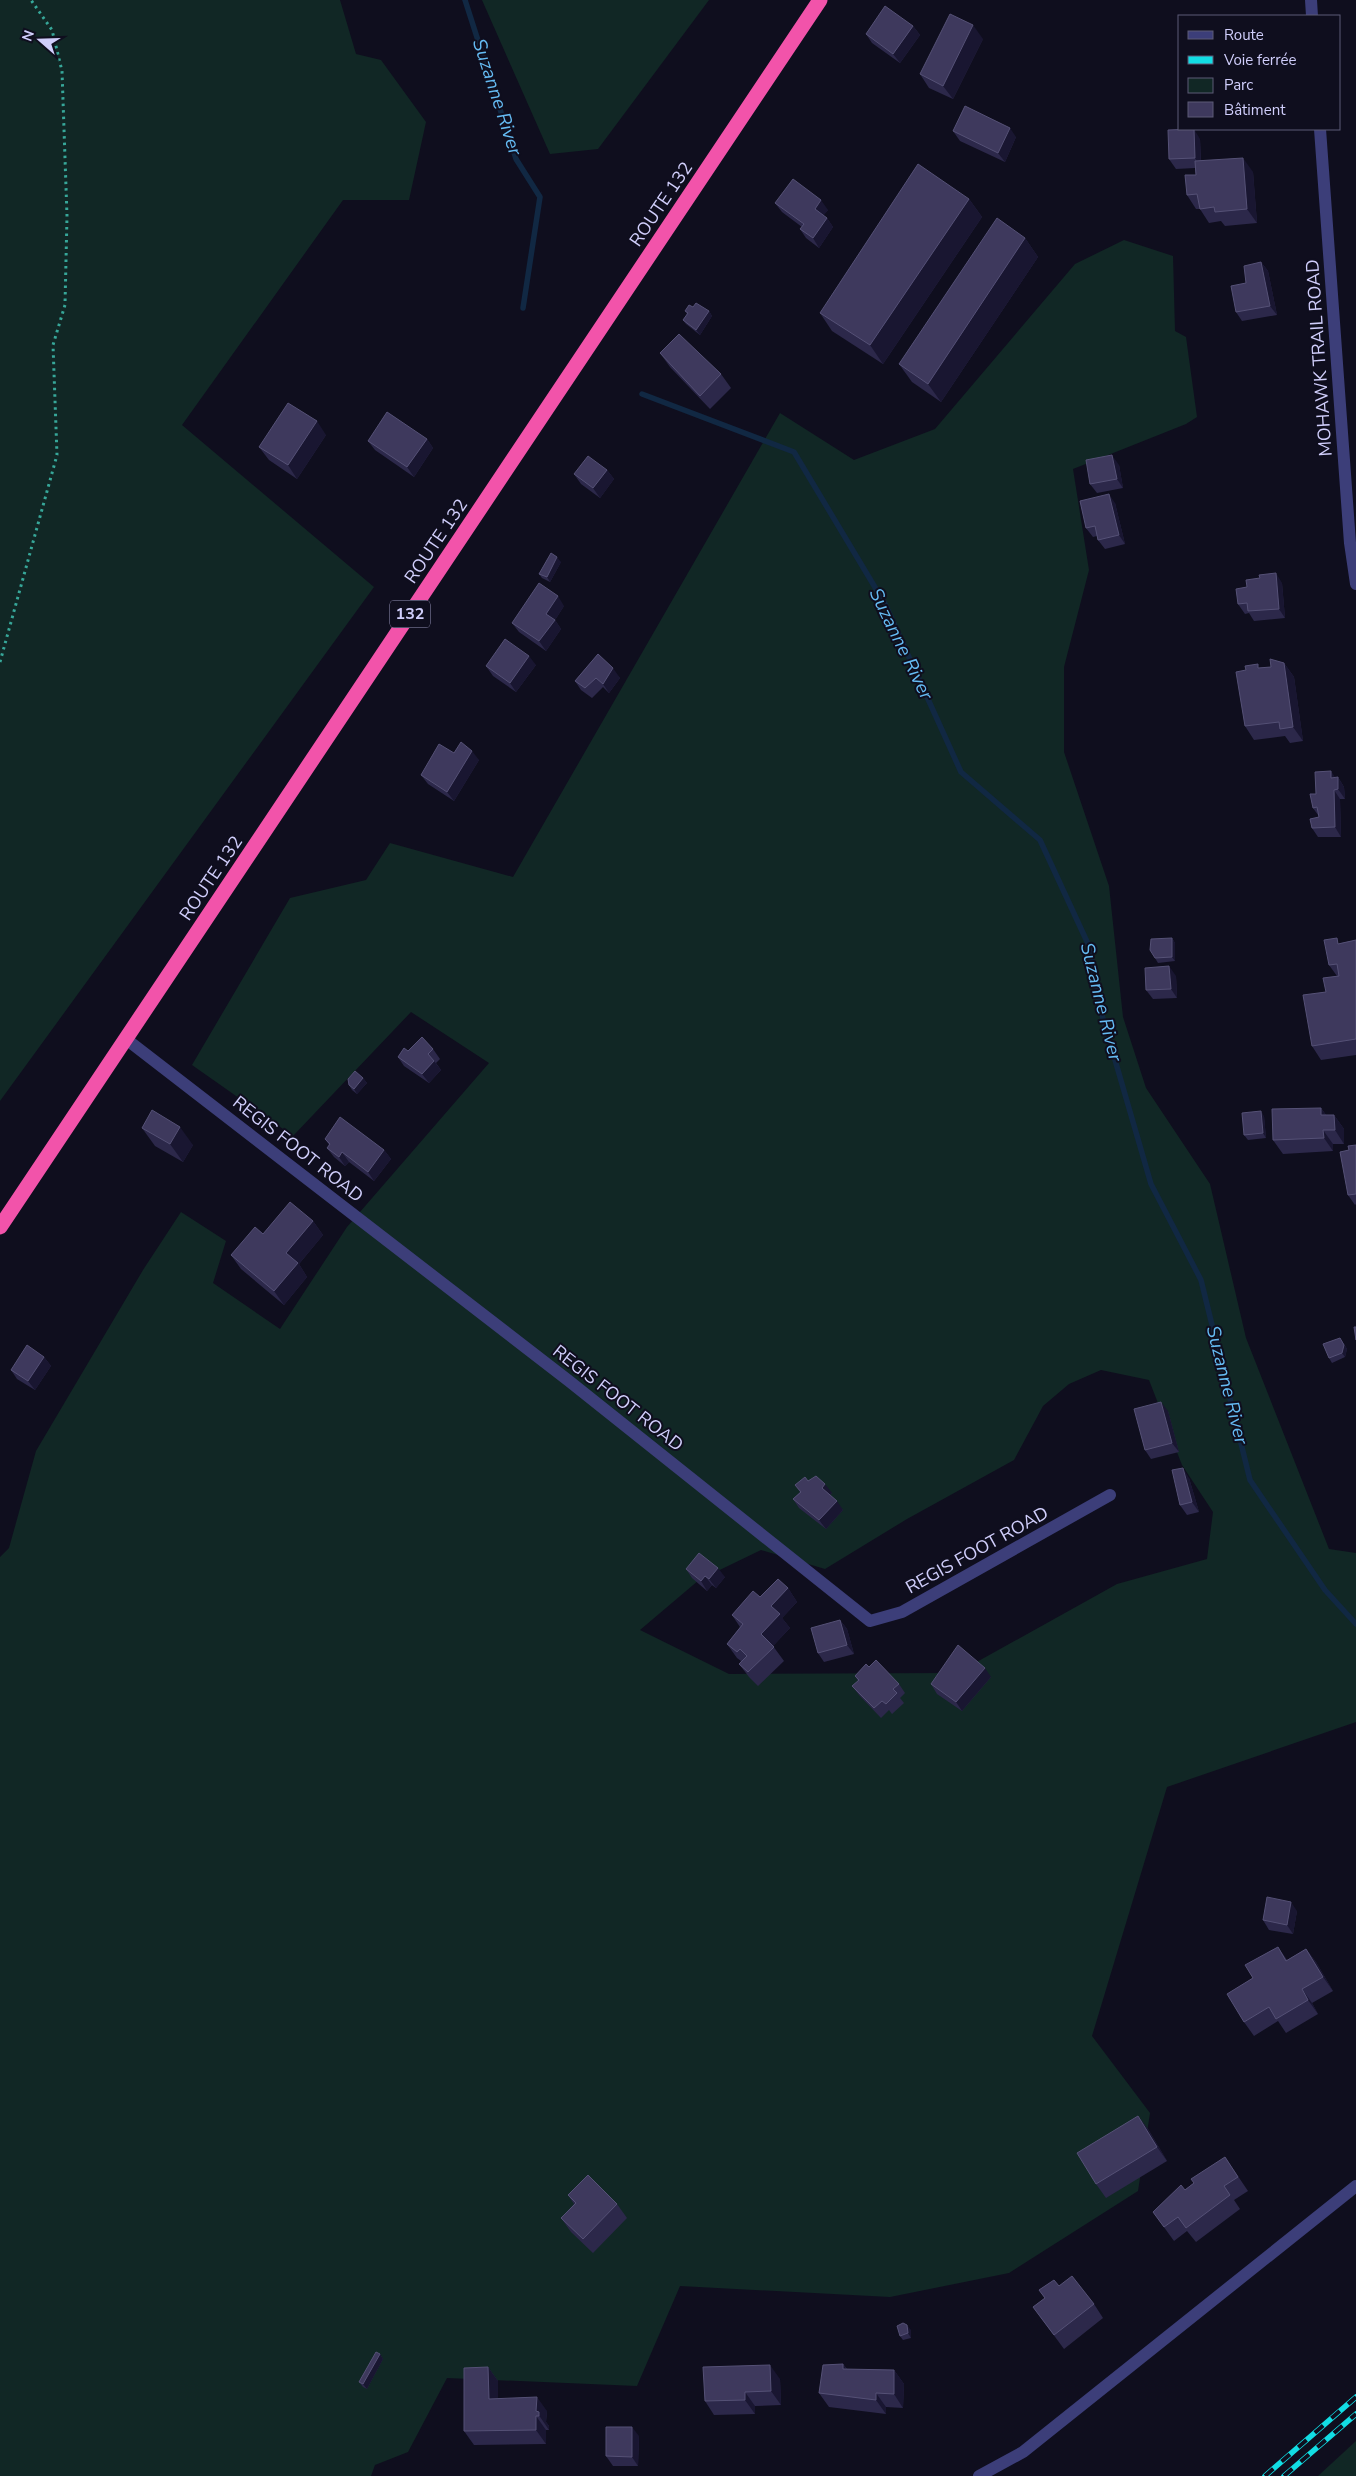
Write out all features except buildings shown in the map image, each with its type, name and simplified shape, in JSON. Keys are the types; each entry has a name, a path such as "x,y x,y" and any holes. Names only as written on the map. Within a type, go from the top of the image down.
{"highway":[{"name":"ROUTE 132","path":"0,1227 820,0"}],"street":[{"path":"1311,0 1312,15"},
{"name":"MOHAWK TRAIL ROAD","path":"1320,130 1350,543 1356,584"},
{"name":"REGIS FOOT ROAD","path":"126,1039 546,1363 870,1621 902,1612 1110,1495"},
{"path":"979,2476 1023,2452 1356,2186"}],"path":[{"path":"0,662 57,455 53,345 65,305 67,216 62,72 52,30 31,0"}],"green space":[{"path":"0,0 340,0 356,54 381,60 426,122 409,200 343,200 182,425 374,587 0,1101"},
{"path":"482,0 709,0 598,149 550,154"},
{"path":"1124,240 1173,256 1175,331 1186,337 1197,417 1186,424 1073,469 1089,570 1064,667 1064,752 1109,886 1123,1017 1146,1088 1210,1184 1246,1338 1329,1549 1356,1553 1356,1722 1167,1787 1092,2036 1150,2113 1138,2191 1009,2273 890,2297 680,2286 637,2386 447,2378 408,2452 375,2465 371,2476 0,2476 0,1557 9,1548 36,1451 143,1270 181,1212 226,1241 213,1283 280,1329 347,1227 489,1063 411,1012 293,1136 192,1065 290,898 366,880 390,843 513,877 780,413 854,460 935,429 1075,264","holes":["1101,1370 1149,1380 1182,1465 1213,1512 1207,1559 1117,1584 957,1673 729,1674 640,1630 699,1580 761,1550 825,1569 907,1519 1014,1460 1043,1406 1069,1384"]},
{"path":"1356,2441 1356,2476 1318,2476"}],"waterway":[{"name":"Suzanne River","path":"465,0 516,159 540,197 523,308"},
{"name":"Suzanne River","path":"642,394 794,452 885,604 961,772 1040,840 1089,946 1102,1015 1151,1184 1201,1280 1250,1480 1325,1590 1356,1624"}],"railway":[{"path":"1265,2476 1356,2397"},
{"path":"1284,2476 1356,2414"}]}
